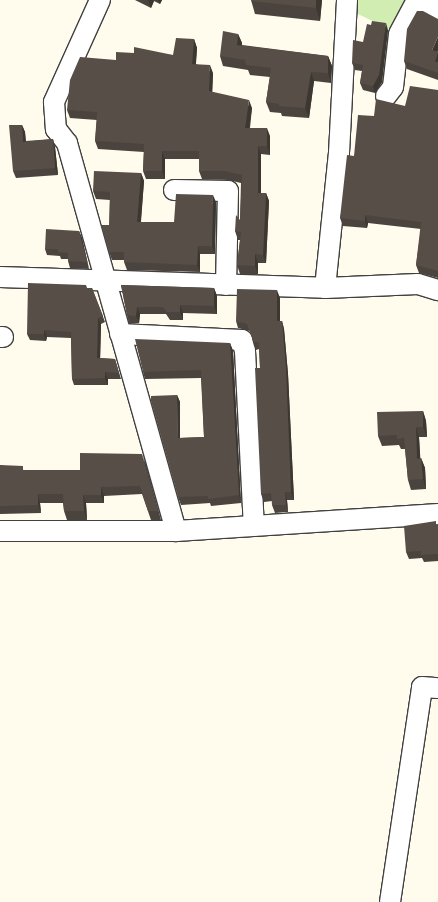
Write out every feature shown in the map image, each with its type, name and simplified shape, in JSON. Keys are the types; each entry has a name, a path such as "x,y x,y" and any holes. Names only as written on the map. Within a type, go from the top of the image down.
{"street":[{"path":"100,0 54,102 56,129 67,143 176,531"},
{"path":"325,288 339,153 348,0"},
{"path":"386,96 393,87 399,34 417,0"},
{"path":"421,0 438,12"},
{"path":"174,190 228,191 226,285"},
{"path":"0,277 105,282 325,288 418,284 438,290"},
{"path":"120,334 242,340 245,351 254,526"},
{"path":"0,531 176,531 438,514"},
{"path":"390,902 422,687 438,688"}],"green space":[{"path":"354,0 404,0 407,2 391,30 352,11"}],"building":[{"path":"316,0 316,8 251,1"},
{"path":"417,11 423,11 438,19 438,37 432,50 438,52 435,62 438,62 438,73 404,61 407,29"},
{"path":"372,21 386,23 379,75 373,86 360,83 363,65 352,63 353,40 363,42 367,24 371,25"},
{"path":"223,31 238,34 237,45 328,56 328,73 311,72 305,108 279,106 279,104 266,102 271,68 246,65 245,60 220,56"},
{"path":"176,38 194,39 192,64 210,65 209,91 249,100 245,128 267,128 267,146 258,146 258,193 266,193 263,255 255,254 255,266 237,265 241,232 235,231 236,215 240,220 242,175 225,171 199,171 199,151 162,151 162,171 143,171 144,144 95,141 97,112 67,110 70,80 80,57 116,60 116,52 134,53 134,47 173,55"},
{"path":"410,86 438,90 438,271 416,265 421,222 365,215 365,221 340,218 347,155 354,156 358,115 374,116 376,99 405,106"},
{"path":"9,125 22,125 23,142 53,139 55,168 13,171"},
{"path":"94,171 141,173 137,222 174,222 176,194 213,195 212,246 198,246 197,265 124,262 124,252 109,252 101,225 109,225 110,192 93,191"},
{"path":"46,229 79,231 87,262 68,261 68,253 58,252 58,249 45,249"},
{"path":"28,283 86,285 86,288 92,288 103,316 98,318 97,358 115,359 119,373 105,372 105,378 72,379 71,332 44,330 44,334 27,334"},
{"path":"121,285 214,288 214,306 180,305 180,312 167,312 163,307 137,307 136,316 127,315"},
{"path":"237,289 277,290 277,321 282,321 286,367 291,492 285,492 286,505 272,505 271,493 261,494 255,368 260,368 259,342 254,342 247,324 236,321"},
{"path":"135,339 230,343 239,495 208,499 208,496 178,497 151,401 151,396 177,395 178,438 204,437 201,370 143,372"},
{"path":"423,411 423,427 416,427 417,459 421,458 423,479 408,480 404,438 397,439 397,435 378,436 377,412"},
{"path":"80,453 142,454 158,511 148,511 140,486 101,487 101,495 83,495 84,511 64,511 63,494 38,494 38,505 0,506 0,465 23,466 23,470 80,470"},
{"path":"436,521 436,525 438,525 438,554 421,555 421,551 406,552 404,526"}]}
